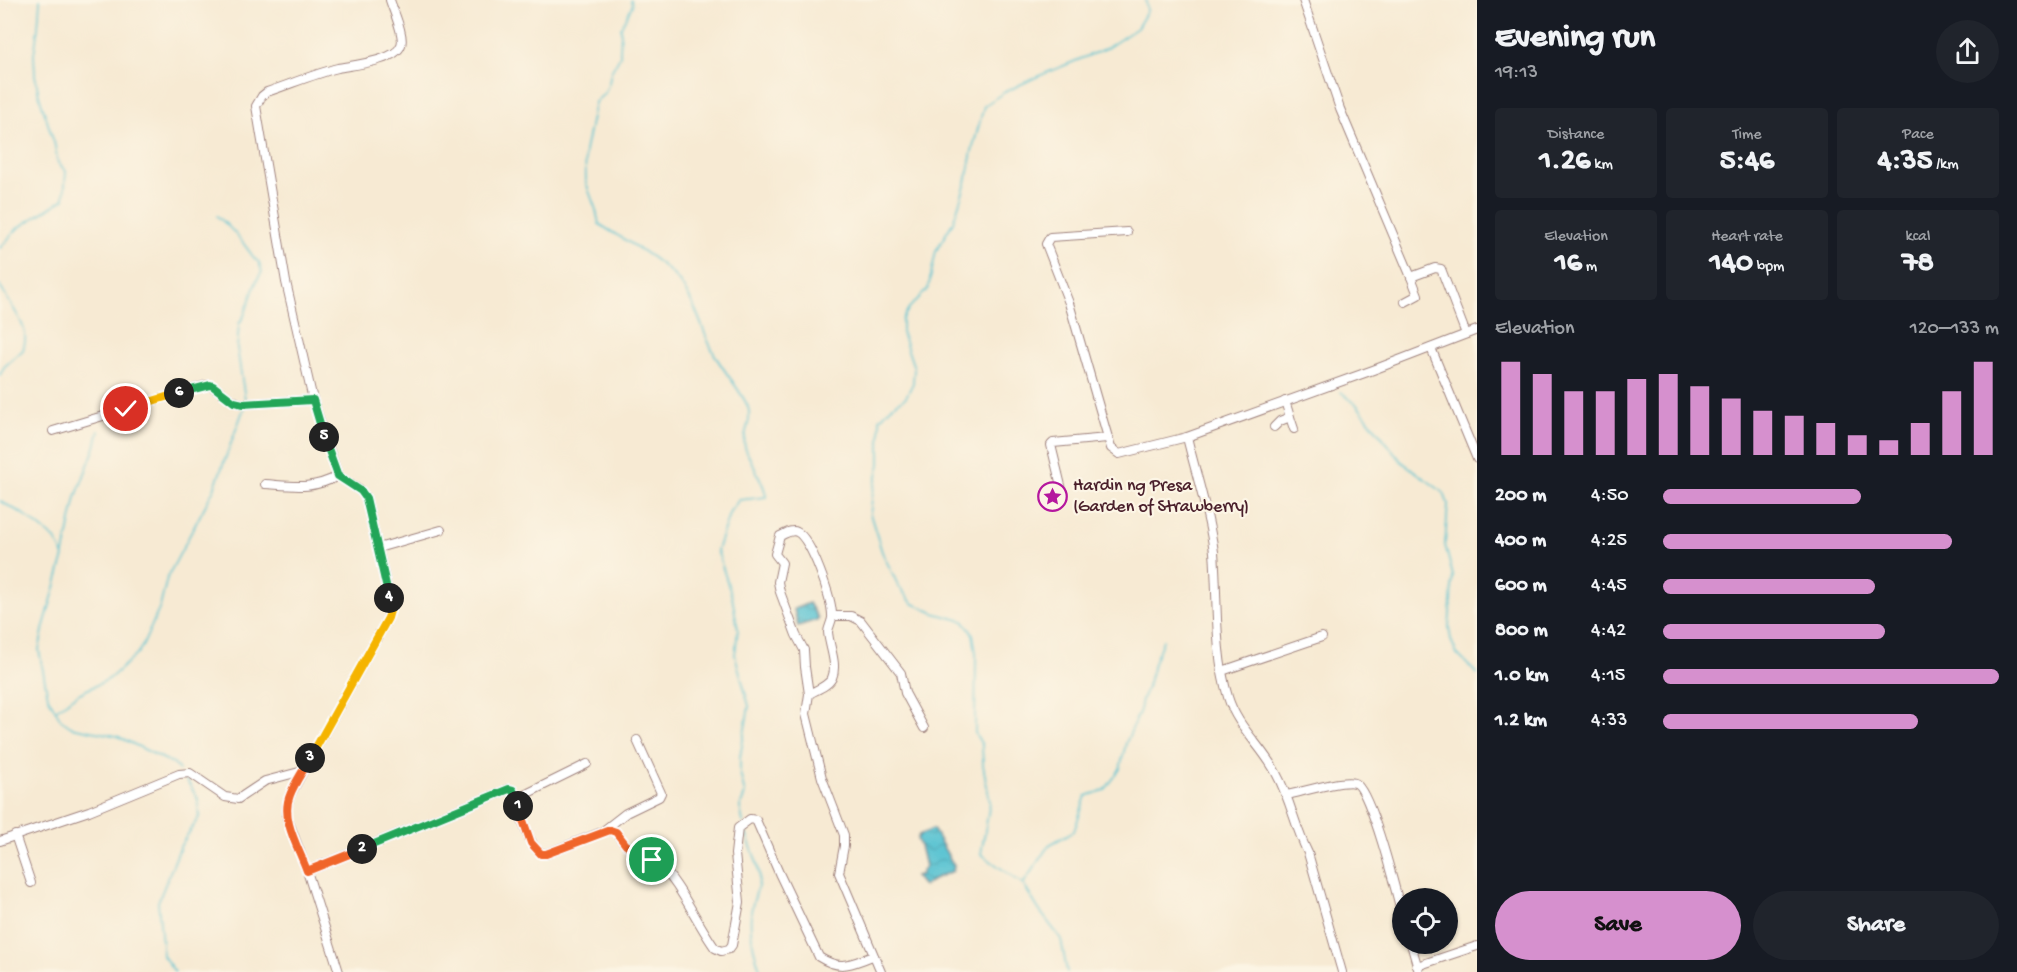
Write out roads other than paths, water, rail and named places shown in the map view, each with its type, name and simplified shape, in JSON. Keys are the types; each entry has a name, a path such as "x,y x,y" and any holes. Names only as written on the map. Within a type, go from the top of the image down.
{"street":[{"path":"339,972 287,817 287,807 290,795 390,611 390,601 366,498 361,491 338,476 313,400 286,282 256,106 267,92 338,68 363,64 398,50 402,44 402,37 390,0"},
{"path":"1303,0 1340,109 1418,296 1405,302"},
{"path":"1127,232 1050,237 1046,244 1069,303 1107,438 1111,448 1119,454 1187,437 1477,330"},
{"path":"1411,277 1435,268 1441,269 1466,334"},
{"path":"1431,348 1477,459"},
{"path":"52,431 206,385 213,386 234,402 243,404 313,400"},
{"path":"1285,401 1294,429"},
{"path":"1274,428 1280,421 1290,417"},
{"path":"1187,437 1207,509 1213,550 1222,671 1233,712 1275,770 1287,795 1301,839 1308,853 1342,972"},
{"path":"1063,494 1051,445 1107,438"},
{"path":"265,484 323,485 338,476"},
{"path":"378,548 441,530"},
{"path":"809,694 825,685 832,677 833,653 828,631 833,616 819,565 804,539 798,532 791,531 780,536 775,554 782,563 778,582 780,592 804,650 804,667 809,694 806,714 822,778 843,835 844,846 839,873 881,972"},
{"path":"833,616 851,616 861,621 901,673 906,693 924,728"},
{"path":"1222,671 1322,638"},
{"path":"602,832 626,813 661,794 637,740"},
{"path":"516,799 587,764"},
{"path":"0,841 89,811 179,774 190,773 231,800 238,799 265,782 303,771"},
{"path":"1287,795 1346,782 1357,783 1362,788 1374,818 1394,888"},
{"path":"307,871 509,789 513,790 531,843 541,854 602,832 610,830 616,832 626,845 660,866 679,890 710,942 721,951 729,949 732,945 740,902 735,854 738,828 750,819 756,820 819,957 831,965 844,966 873,956"},
{"path":"15,835 31,883"},
{"path":"1414,954 1418,969 1477,946"}],"water":[{"path":"809,603 818,618 798,626 794,609"},
{"path":"933,829 954,866 953,871 923,886 915,876 920,875 925,866 917,839 919,835"}],"waterway":[{"path":"0,248 18,228 64,199 66,171 58,163 35,75 34,54 40,0"},
{"path":"631,0 632,6 621,27 620,56 611,72 604,94 595,102 585,151 586,183 599,224 656,260 683,287 716,357 748,407 749,418 744,443 766,497 739,500 730,511 717,550 732,597 738,629 735,655 749,706 740,757 740,773 745,794 740,807 743,822"},
{"path":"1067,972 1061,939 1023,884 981,854 990,802 982,745 975,733 976,653 973,634 963,621 934,613 912,603 898,585 882,552 870,514 880,464 880,419 890,408 906,397 913,383 914,368 902,333 902,320 909,308 928,289 936,251 953,222 966,183 984,106 1003,93 1034,78 1107,48 1137,28 1147,11 1146,0"},
{"path":"217,216 259,262 262,272 239,324 237,348 245,399"},
{"path":"0,286 22,323 25,339 23,350 4,367 0,375"},
{"path":"1341,392 1357,405 1401,461 1444,493 1448,504 1445,545 1453,576 1449,627 1451,640 1457,654 1477,674"},
{"path":"55,710 80,693 109,679 137,654 143,645 160,607 167,578 214,489 244,408"},
{"path":"64,554 76,497 99,431"},
{"path":"0,501 23,514 55,539 64,556 39,650 48,697 61,720 71,727 117,736 174,764 179,770"},
{"path":"1023,884 1049,845 1074,831 1086,796 1105,790 1120,769 1126,743 1140,710 1163,640"},
{"path":"175,972 163,956 158,902 181,845 199,817 198,799 184,776"},
{"path":"744,826 759,873 751,912 751,935 761,972"}],"place":[{"name":"Hardin ng Presa (Garden of Strawberry)","path":"1052,496"}]}
